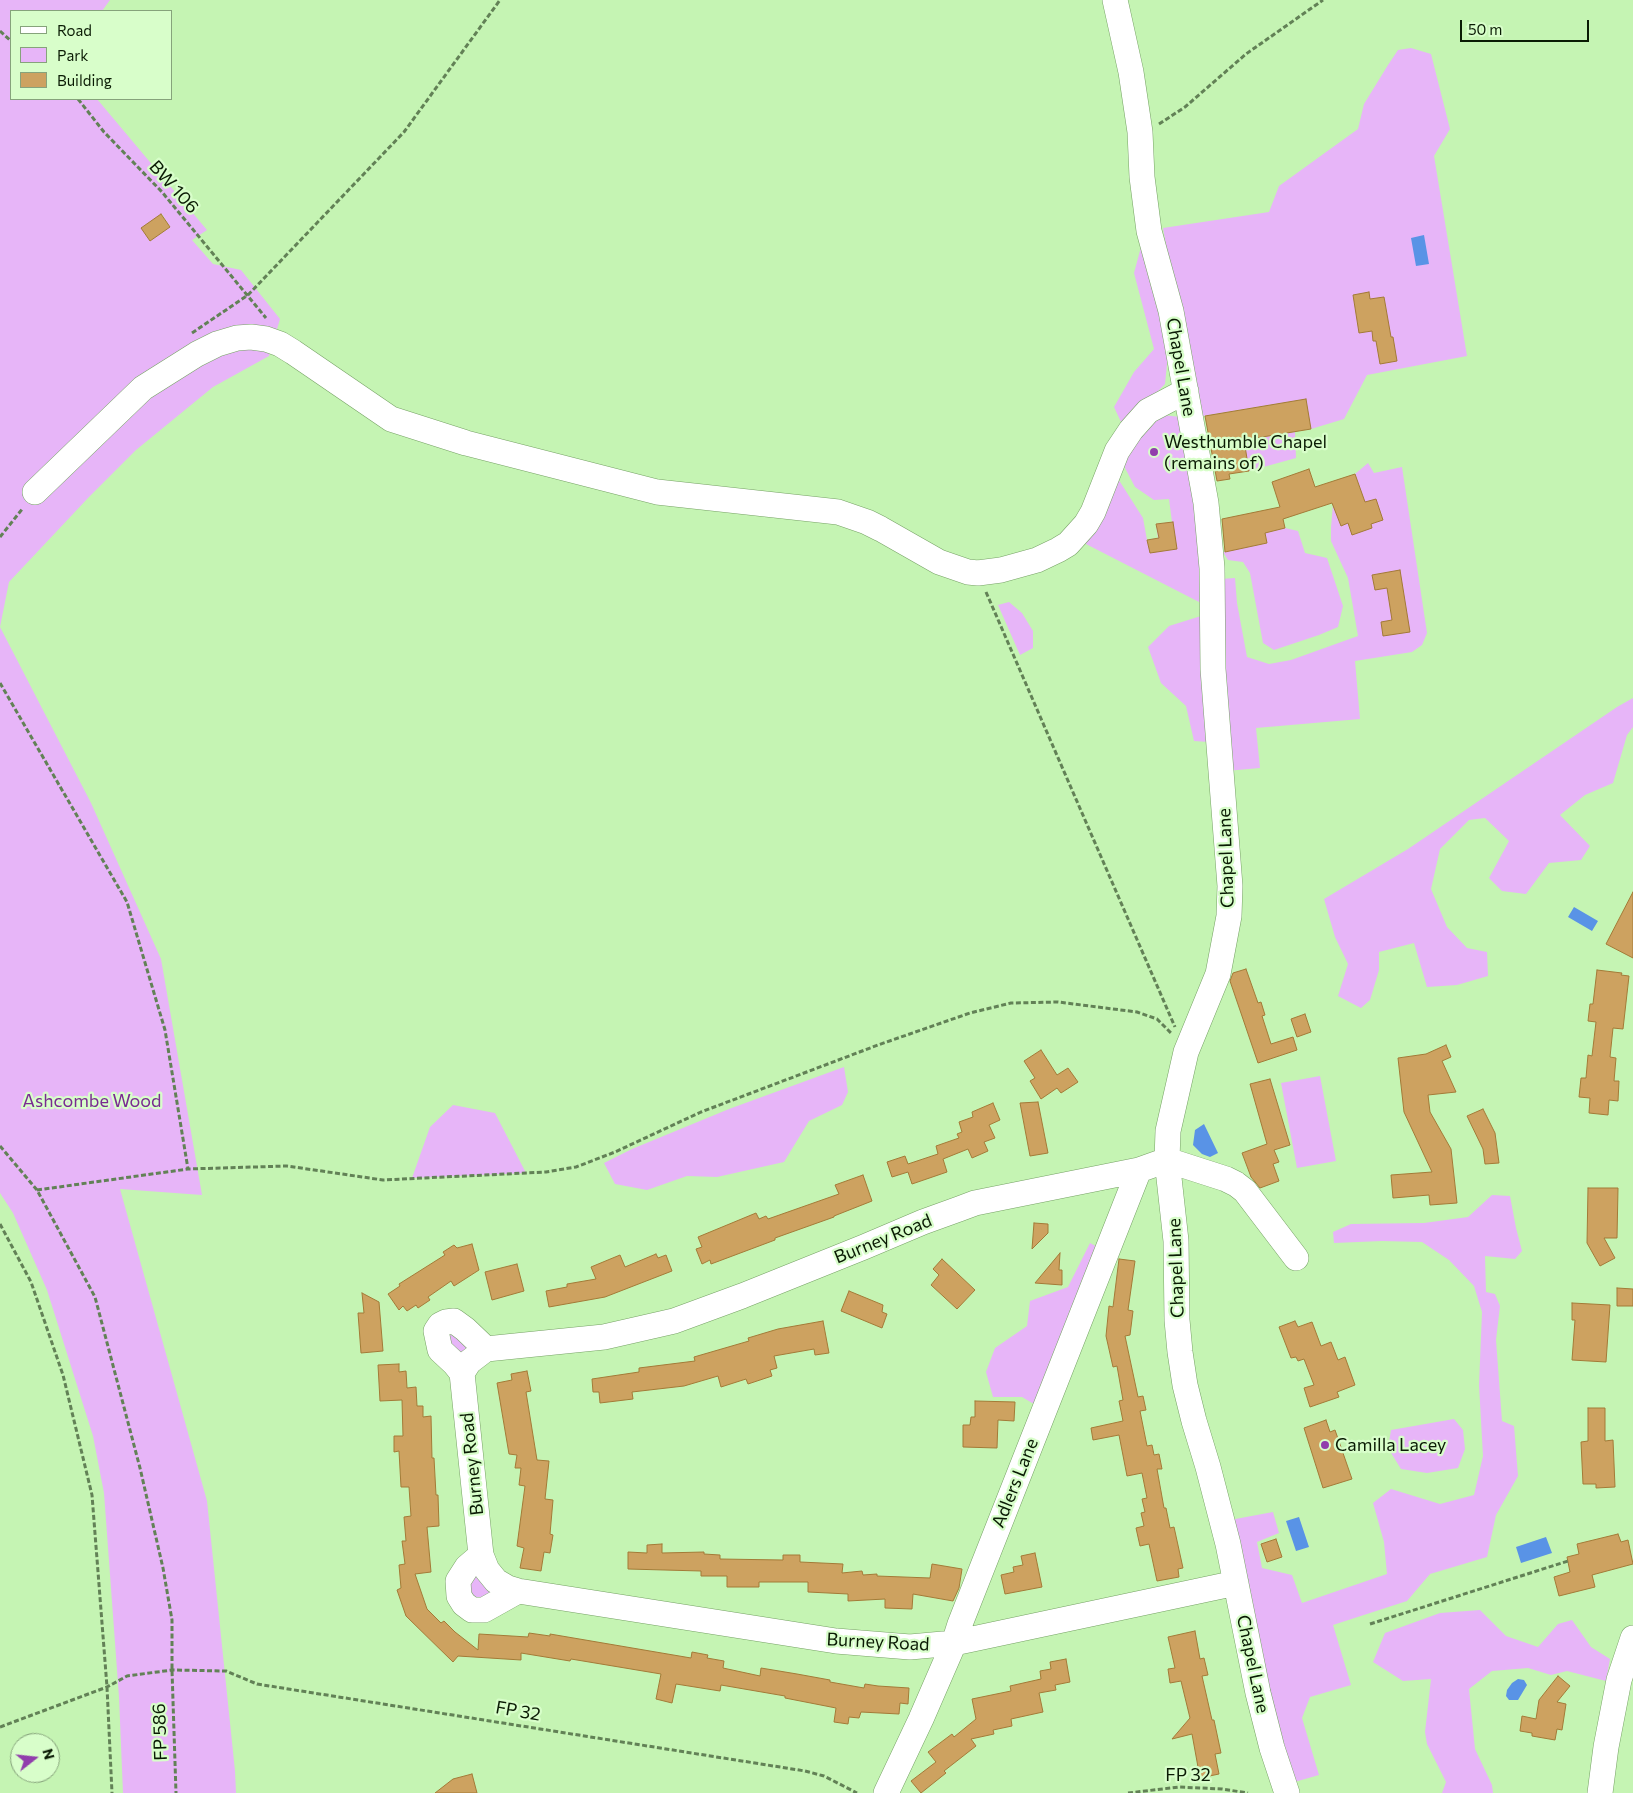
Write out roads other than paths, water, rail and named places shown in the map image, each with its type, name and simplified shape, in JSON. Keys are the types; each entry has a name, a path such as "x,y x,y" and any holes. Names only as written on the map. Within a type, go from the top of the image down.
{"street":[{"name":"Chapel Lane","path":"1116,0 1131,72 1140,132 1142,177 1149,231 1171,311 1206,502 1212,568 1213,669 1230,886 1228,916 1218,974 1186,1052 1168,1131 1167,1160 1176,1241 1177,1320 1185,1385 1220,1512 1258,1693 1272,1748 1287,1793"},
{"path":"35,492 144,388 197,354 217,344 237,338 251,337 266,339 280,344 392,419 466,443 657,492 838,512 867,522 939,562 968,572 978,573 1001,570 1037,560 1068,544 1086,524 1093,512 1117,451 1131,430 1148,411 1186,391"},
{"path":"1167,1160 1236,1184 1245,1191 1296,1258"},
{"name":"Burney Road","path":"486,1349 604,1337 674,1321 742,1296 959,1208 975,1203 1139,1170 1167,1160"},
{"name":"Adlers Lane","path":"886,1793 954,1643 977,1579 1139,1170"},
{"path":"454,1321 486,1349 469,1362 462,1373 454,1362 440,1350 436,1331 440,1325 454,1321"},
{"name":"Burney Road","path":"462,1373 481,1555 487,1570 496,1581 518,1591 836,1641 910,1647 954,1643 1236,1583"},
{"path":"481,1555 467,1567 458,1581 459,1596 464,1604 472,1610 484,1610 518,1591"},
{"path":"1600,1793 1606,1747 1619,1680 1633,1638"}],"water":[{"path":"1424,235 1429,264 1416,266 1411,238"},
{"path":"1574,907 1598,921 1592,931 1568,917"},
{"path":"1204,1124 1218,1153 1210,1157 1202,1154 1193,1145 1195,1130"},
{"path":"1299,1517 1309,1547 1296,1551 1286,1521"},
{"path":"1546,1537 1552,1553 1521,1563 1516,1547"},
{"path":"1518,1679 1524,1680 1527,1685 1518,1700 1509,1700 1506,1696 1507,1690"}],"place":[{"name":"Westhumble Chapel (remains of)","path":"1154,452"},
{"name":"Camilla Lacey","path":"1325,1445"}],"park label":[{"name":"Ashcombe Wood","path":"92,1101"}]}
